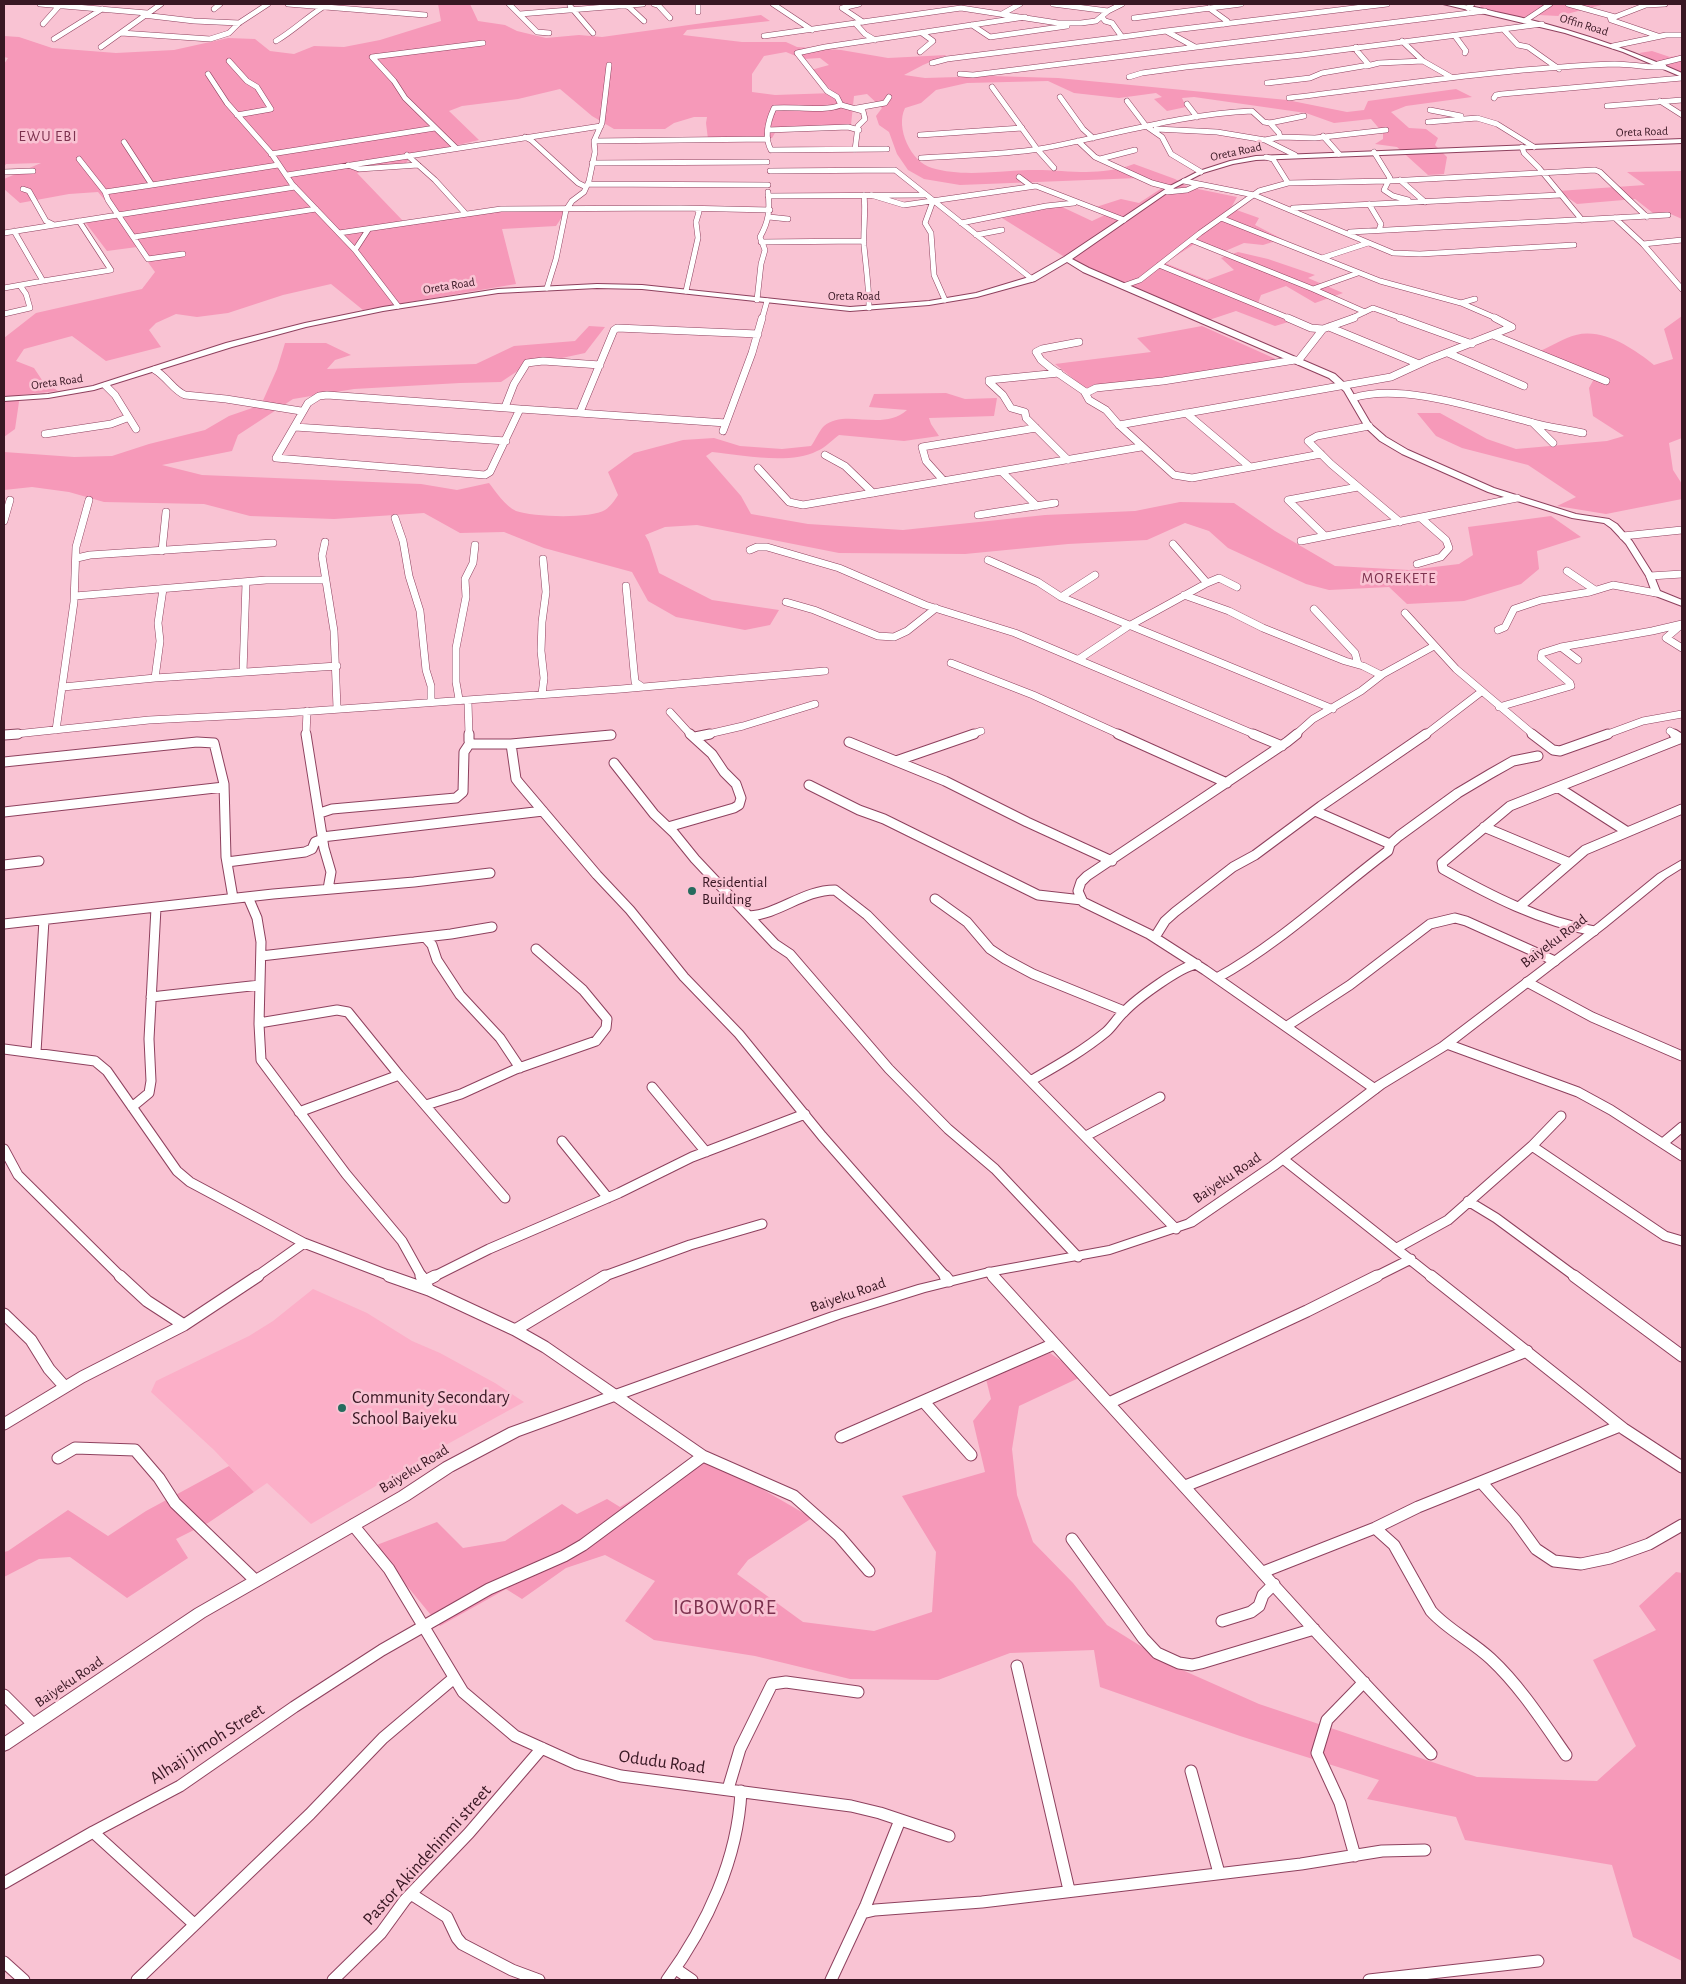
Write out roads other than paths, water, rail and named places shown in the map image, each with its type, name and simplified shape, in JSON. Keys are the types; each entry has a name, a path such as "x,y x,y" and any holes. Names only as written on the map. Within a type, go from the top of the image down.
{"street":[{"path":"40,4 102,9 194,21 239,23"},
{"path":"101,47 161,4"},
{"path":"214,9 220,4"},
{"path":"121,33 205,40 229,33 239,23 268,4"},
{"path":"288,4 425,16"},
{"path":"509,4 537,32 549,33"},
{"path":"568,4 593,33"},
{"path":"520,14 619,4 643,4"},
{"path":"619,4 629,7 644,21"},
{"path":"654,4 658,5 670,18"},
{"path":"698,4 698,12"},
{"path":"773,4 812,30"},
{"path":"836,4 862,22"},
{"path":"842,8 859,4"},
{"path":"1002,14 1020,4"},
{"path":"1053,4 1108,11"},
{"path":"972,25 990,37 1029,33 1096,21 1108,11 1122,4"},
{"path":"1134,18 1241,4"},
{"path":"932,63 956,58 1387,4"},
{"name":"Offin Road","path":"1446,4 1470,6 1485,12 1542,24 1613,46 1661,65 1682,77"},
{"path":"1526,20 1550,4"},
{"path":"1568,4 1610,16 1619,16 1646,6 1665,4"},
{"path":"1640,4 1646,6"},
{"path":"43,24 59,6"},
{"path":"276,41 323,7"},
{"path":"764,36 961,8 1076,24"},
{"path":"1209,8 1227,21 1224,24"},
{"path":"54,39 102,9"},
{"path":"960,74 1016,70 1485,12"},
{"path":"1610,16 1611,20 1658,36"},
{"path":"841,105 837,97 827,91 796,53 804,50 1025,17"},
{"path":"1102,17 1112,24 1122,37"},
{"path":"856,23 865,34 875,40"},
{"path":"1129,78 1142,73 1186,67 1302,55 1542,24"},
{"path":"1504,30 1518,46 1541,54 1559,69"},
{"path":"1166,31 1195,47"},
{"path":"920,52 933,41 922,33"},
{"path":"1613,46 1658,36 1682,35"},
{"path":"1455,36 1466,51 1465,53"},
{"path":"1402,41 1423,61 1447,76 1454,77"},
{"path":"456,148 405,98 394,81 372,57 483,43"},
{"path":"1356,47 1357,51 1369,64 1367,66"},
{"path":"1289,98 1454,77 1621,64 1651,68 1682,58"},
{"path":"229,61 256,87 271,109 237,115"},
{"path":"1267,83 1310,78 1322,73 1379,63 1423,61"},
{"path":"547,288 556,259 567,209 587,186 601,126 609,65"},
{"path":"208,74 237,115 271,154 295,187 353,247 398,306"},
{"path":"1494,98 1496,95 1502,94 1682,77"},
{"path":"992,87 1037,149 1054,168"},
{"path":"854,108 885,103 889,96"},
{"path":"1060,97 1081,129 1093,138"},
{"path":"1607,106 1682,100"},
{"path":"1127,101 1149,127 1162,137 1171,154 1201,172"},
{"path":"1660,101 1682,115"},
{"path":"1187,104 1198,117"},
{"path":"757,300 761,264 765,250 760,237 769,214 768,185 770,171 768,162 771,150 766,140 769,118 774,108 786,106 834,108 841,105 862,110 865,118 858,126 855,150"},
{"path":"1430,110 1466,118"},
{"path":"921,158 1037,149 1227,112 1252,111 1264,122 1270,123 1304,116"},
{"path":"1428,122 1477,118 1496,123 1534,147"},
{"path":"1270,123 1280,137"},
{"path":"287,174 601,126"},
{"path":"768,130 848,127 858,130"},
{"path":"1149,127 1217,132 1265,140 1295,155"},
{"path":"271,154 436,128"},
{"path":"920,135 1022,128"},
{"path":"1265,140 1280,137 1323,136 1386,130"},
{"path":"1323,136 1339,154"},
{"path":"525,137 578,183 587,186 768,185"},
{"path":"597,140 766,140"},
{"name":"Oreta Road","path":"4,399 55,395 106,386 229,345 305,325 398,306 498,290 597,286 686,291 811,306 869,308 945,300 1010,287 1032,279 1067,259 1168,190 1201,172 1232,162 1295,155 1682,141"},
{"path":"124,142 152,185"},
{"path":"1078,142 1093,156 1168,190 1187,190 1198,185"},
{"path":"1522,147 1524,153 1582,220"},
{"path":"771,150 887,149"},
{"path":"1100,159 1135,150"},
{"path":"348,165 360,169 417,164 429,155 430,152"},
{"path":"1374,152 1390,178 1384,189 1385,191 1415,202 1438,207"},
{"path":"407,155 465,214"},
{"path":"1266,157 1273,158 1288,183"},
{"path":"79,158 149,260 183,254"},
{"path":"592,163 768,162"},
{"path":"104,192 278,165"},
{"path":"770,171 895,170 1032,279"},
{"path":"1123,286 1140,280 1259,191 1288,183 1389,181 1597,170 1647,216"},
{"path":"4,172 33,171"},
{"path":"1019,177 1030,186"},
{"path":"1400,180 1425,202"},
{"path":"1184,181 1254,195 1393,253 1420,254 1574,245"},
{"path":"867,195 904,205 1030,186 1038,187 1124,220"},
{"path":"4,233 295,187"},
{"path":"23,189 29,191 46,220 55,225"},
{"path":"768,196 924,194"},
{"path":"867,195 864,241 869,279 869,308"},
{"path":"1286,208 1308,209 1369,204 1560,195"},
{"path":"933,201 925,223 931,233 934,275 945,300"},
{"path":"962,223 1046,206 1077,203"},
{"path":"1369,204 1381,224 1379,230"},
{"path":"339,233 501,209 749,208 788,220"},
{"path":"134,237 316,209"},
{"path":"686,291 698,238 696,222 699,212 697,209"},
{"path":"1350,232 1668,215"},
{"path":"1119,426 1391,378 1420,364 1509,329 1512,326 1461,303 1406,289 1358,273 1221,218"},
{"path":"1615,218 1643,244 1682,289"},
{"path":"4,288 22,289 43,281 111,270 79,221"},
{"path":"353,247 360,243 368,230"},
{"path":"976,235 1002,230"},
{"path":"14,231 43,281"},
{"path":"1191,240 1313,288 1320,294 1365,312"},
{"path":"1643,244 1682,240"},
{"path":"761,242 864,241"},
{"path":"1322,258 1368,243"},
{"path":"1067,259 1086,270 1332,376 1344,386 1353,398 1369,426 1383,439 1405,452 1451,474 1517,498 1575,516 1606,521 1623,536 1650,576 1656,594"},
{"path":"1160,265 1238,296 1310,328 1326,328 1420,364"},
{"path":"1313,288 1358,273"},
{"path":"4,314 30,308 22,289"},
{"path":"1461,303 1475,299"},
{"path":"723,431 758,334 767,301"},
{"path":"1086,394 1096,388 1163,382 1296,361 1326,328 1372,308 1378,308 1472,344"},
{"path":"580,412 614,330 620,327 758,334"},
{"path":"1493,335 1606,380"},
{"path":"1079,342 1037,352 1041,360 1086,394 1089,400 1106,410 1119,426 1169,472 1185,478 1222,474 1321,454"},
{"path":"1448,353 1524,386"},
{"path":"504,407 514,384 528,363 536,361 601,362"},
{"path":"155,370 165,376 179,392 185,395 226,399 301,411"},
{"path":"1059,373 989,380 993,387 1003,395 1011,408 1025,412 1026,418 1068,460"},
{"path":"106,386 114,392 127,418 136,429"},
{"path":"1353,398 1361,395 1396,392 1473,407 1533,423 1582,433"},
{"path":"520,408 490,472 478,475 276,458 295,427 301,411 314,398 327,395 580,412 726,423"},
{"path":"1186,413 1250,467"},
{"path":"45,434 111,424 127,418"},
{"path":"1533,423 1552,444"},
{"path":"1369,426 1309,439 1308,441 1400,522"},
{"path":"295,427 506,441"},
{"path":"943,480 932,470 923,453 922,446 1036,428"},
{"path":"758,468 793,504 803,505 943,480 1002,472 1141,446"},
{"path":"825,455 838,460 873,493"},
{"path":"1002,472 1037,506"},
{"path":"1326,536 1288,500 1358,487"},
{"path":"1301,541 1517,498"},
{"path":"4,521 10,500"},
{"path":"56,730 74,596 76,547 89,500"},
{"path":"978,515 1055,503"},
{"path":"162,550 166,512"},
{"path":"395,518 403,541 409,576 420,611 426,670 431,686 432,702"},
{"path":"1417,564 1441,556 1449,548 1446,540 1421,518"},
{"path":"1623,536 1682,530"},
{"path":"77,558 90,554 273,542"},
{"path":"325,542 322,556 324,580 334,631 337,666 337,708"},
{"path":"1173,544 1207,583"},
{"path":"320,814 332,809 456,798 463,792 464,752 470,743 466,700 456,682 456,648 466,598 465,579 473,563 475,545"},
{"path":"750,550 757,547 767,547 807,558 839,568 879,587 936,608 1015,632 1282,746"},
{"path":"542,694 544,678 541,651 542,622 546,592 543,559"},
{"path":"988,560 1038,582 1061,597 1333,709"},
{"path":"1567,572 1595,590"},
{"path":"1650,576 1682,574"},
{"path":"1061,597 1095,575"},
{"path":"1079,658 1129,625 1207,583 1219,578 1237,587"},
{"path":"74,596 283,580 324,580"},
{"path":"244,672 246,583"},
{"path":"1498,630 1505,626 1514,609 1521,606 1619,584 1682,603"},
{"path":"626,586 635,685"},
{"path":"155,678 160,642 158,623 163,589"},
{"path":"1184,595 1229,611 1292,640 1345,661 1358,664 1381,675"},
{"path":"786,602 814,610 878,636 894,637 907,631 936,608"},
{"path":"1314,609 1355,653 1358,664"},
{"path":"1405,613 1434,646 1481,692 1557,751 1643,721 1682,714"},
{"path":"1499,707 1571,686 1541,658 1542,653 1584,641 1627,636 1682,624"},
{"path":"1682,624 1666,638 1682,648"},
{"path":"1082,900 1078,891 1082,882 1282,746 1313,719 1362,691 1381,675 1434,646"},
{"path":"1561,647 1578,660"},
{"path":"951,663 1033,695 1227,783"},
{"path":"63,687 155,678 337,666"},
{"path":"4,735 149,720 466,700 825,671"},
{"path":"1157,933 1175,912 1233,867 1255,855 1315,811 1402,752 1481,692"},
{"path":"695,737 743,726 815,704"},
{"path":"307,711 308,762 320,814 324,851 333,877 328,889"},
{"path":"668,828 734,808 740,805 741,802 736,784 724,772 712,754 670,712"},
{"path":"896,761 981,731"},
{"path":"1670,731 1682,738"},
{"path":"470,743 478,745 511,744 611,736"},
{"path":"1589,935 1519,907 1462,880 1441,866 1442,863 1510,806 1682,738"},
{"path":"4,762 196,742 214,743 224,787 227,862 233,898"},
{"path":"849,742 954,785 1027,822 1112,861"},
{"path":"511,744 516,779 630,910 684,977 739,1034 949,1282"},
{"path":"1217,978 1237,967 1313,913 1334,892 1388,851 1390,844 1398,836 1458,793 1513,761 1538,756"},
{"path":"614,763 654,814 749,916 759,920 775,944 790,954 889,1069 948,1129 995,1169 1078,1257"},
{"path":"809,785 858,810 884,819 1038,895 1082,900 1144,931 1157,933 1192,963 1217,978 1375,1089"},
{"path":"4,812 224,787"},
{"path":"1559,788 1626,831"},
{"path":"1519,907 1585,850 1626,831 1682,809"},
{"path":"1315,811 1390,844"},
{"path":"227,862 305,852 312,849 315,842 322,838 353,832 543,812"},
{"path":"1484,827 1570,863"},
{"path":"4,865 39,861"},
{"name":"Baiyeku Road","path":"4,1745 200,1613 480,1448 514,1432 837,1315 923,1288 989,1272 1110,1250 1176,1229 1190,1222 1283,1159 1375,1089 1446,1044 1589,935 1662,876 1682,863"},
{"path":"4,924 248,896 414,882 490,873"},
{"path":"759,920 814,892 835,890 867,915 982,1033 1032,1080 1176,1229"},
{"path":"248,896 257,918 261,956 259,1023 261,1060 346,1174 402,1241 427,1285"},
{"path":"935,899 966,922 980,935 990,949 1005,960 1033,974 1124,1011"},
{"path":"132,1108 149,1093 151,1081 149,1039 156,908"},
{"path":"1286,1026 1350,985 1430,924 1447,918 1466,921 1555,961"},
{"path":"36,1052 44,920"},
{"path":"261,956 441,936 492,927"},
{"path":"1572,928 1589,935"},
{"path":"432,944 441,936"},
{"path":"425,937 432,944 437,960 460,995 500,1038 520,1068"},
{"path":"426,1105 461,1094 520,1068 596,1040 608,1023 594,1002 536,948"},
{"path":"1032,1080 1075,1056 1108,1030 1124,1011 1163,981 1192,963"},
{"path":"1527,982 1592,1017 1682,1056"},
{"path":"151,998 260,985"},
{"path":"259,1023 343,1010 348,1012 488,1176 504,1198"},
{"path":"1446,1044 1578,1092 1611,1110 1682,1156"},
{"path":"4,1049 95,1061 107,1071 177,1171 190,1182 304,1242 359,1266 404,1281 427,1285 545,1347 703,1456 794,1496 839,1536 869,1571"},
{"path":"299,1112 399,1074"},
{"path":"652,1087 706,1152"},
{"path":"1086,1136 1160,1097"},
{"path":"427,1285 489,1250 608,1198 706,1152 805,1114"},
{"path":"1397,1248 1448,1220 1532,1146 1561,1116"},
{"path":"1663,1143 1682,1127"},
{"path":"562,1141 608,1198"},
{"path":"1532,1146 1666,1236 1682,1241"},
{"path":"4,1149 18,1175 88,1247 147,1301 184,1325"},
{"path":"1283,1159 1620,1426 1652,1449 1682,1467"},
{"path":"1468,1201 1496,1218 1682,1356"},
{"path":"515,1330 606,1275 690,1245 762,1224"},
{"path":"4,1424 66,1387 184,1325 227,1298 304,1242"},
{"path":"1108,1403 1307,1311 1411,1259"},
{"path":"404,1281 419,1269"},
{"path":"989,1272 1314,1629 1431,1754"},
{"path":"4,1314 31,1340 49,1369 66,1387"},
{"path":"841,1437 1054,1344"},
{"path":"1185,1486 1527,1351"},
{"path":"924,1402 971,1455"},
{"path":"1263,1572 1375,1528 1418,1507 1620,1426"},
{"path":"58,1458 75,1448 135,1450 159,1478 175,1504 256,1581"},
{"name":"Alhaji Jimoh Street","path":"4,1883 93,1832 194,1778 294,1707 382,1650 508,1579 564,1556 583,1545 703,1456"},
{"path":"1481,1482 1542,1555 1562,1565 1578,1565 1620,1554 1649,1544 1682,1525"},
{"path":"352,1525 389,1569 424,1626"},
{"path":"1375,1528 1394,1545 1431,1611 1492,1660 1532,1707 1566,1755"},
{"path":"1072,1540 1143,1638 1157,1653 1178,1663 1192,1665 1201,1663 1314,1629"},
{"path":"1222,1621 1251,1612 1259,1606 1263,1595 1274,1584"},
{"name":"Odudu Road","path":"424,1626 463,1692 482,1710 515,1736 577,1764 621,1776 851,1806 949,1836"},
{"path":"1017,1666 1069,1890"},
{"path":"137,1980 296,1827 383,1738 454,1678"},
{"path":"667,1980 676,1969 706,1914 730,1858 742,1806 734,1790 740,1749 772,1684 786,1682 858,1692"},
{"path":"1355,1856 1340,1803 1318,1753 1327,1720 1364,1682"},
{"path":"4,1695 34,1725"},
{"name":"Pastor Akindehinmi street","path":"333,1980 381,1933 411,1894 469,1833 542,1748"},
{"path":"1191,1771 1219,1873"},
{"path":"831,1980 862,1913 872,1905 900,1820"},
{"path":"93,1832 194,1924"},
{"path":"872,1905 982,1902 1355,1856 1382,1851 1425,1850"},
{"path":"411,1894 447,1917 456,1940 512,1970 539,1980"},
{"path":"1369,1980 1429,1977 1538,1961"},
{"path":"4,1962 24,1980"},
{"path":"676,1969 692,1980"}],"place":[{"name":"Residential Building","path":"692,891"},
{"name":"Community Secondary School Baiyeku","path":"342,1408"}],"district":[{"name":"EWU EBI","path":"48,136"},
{"name":"MOREKETE","path":"1399,578"},
{"name":"IGBOWORE","path":"725,1608"}]}
